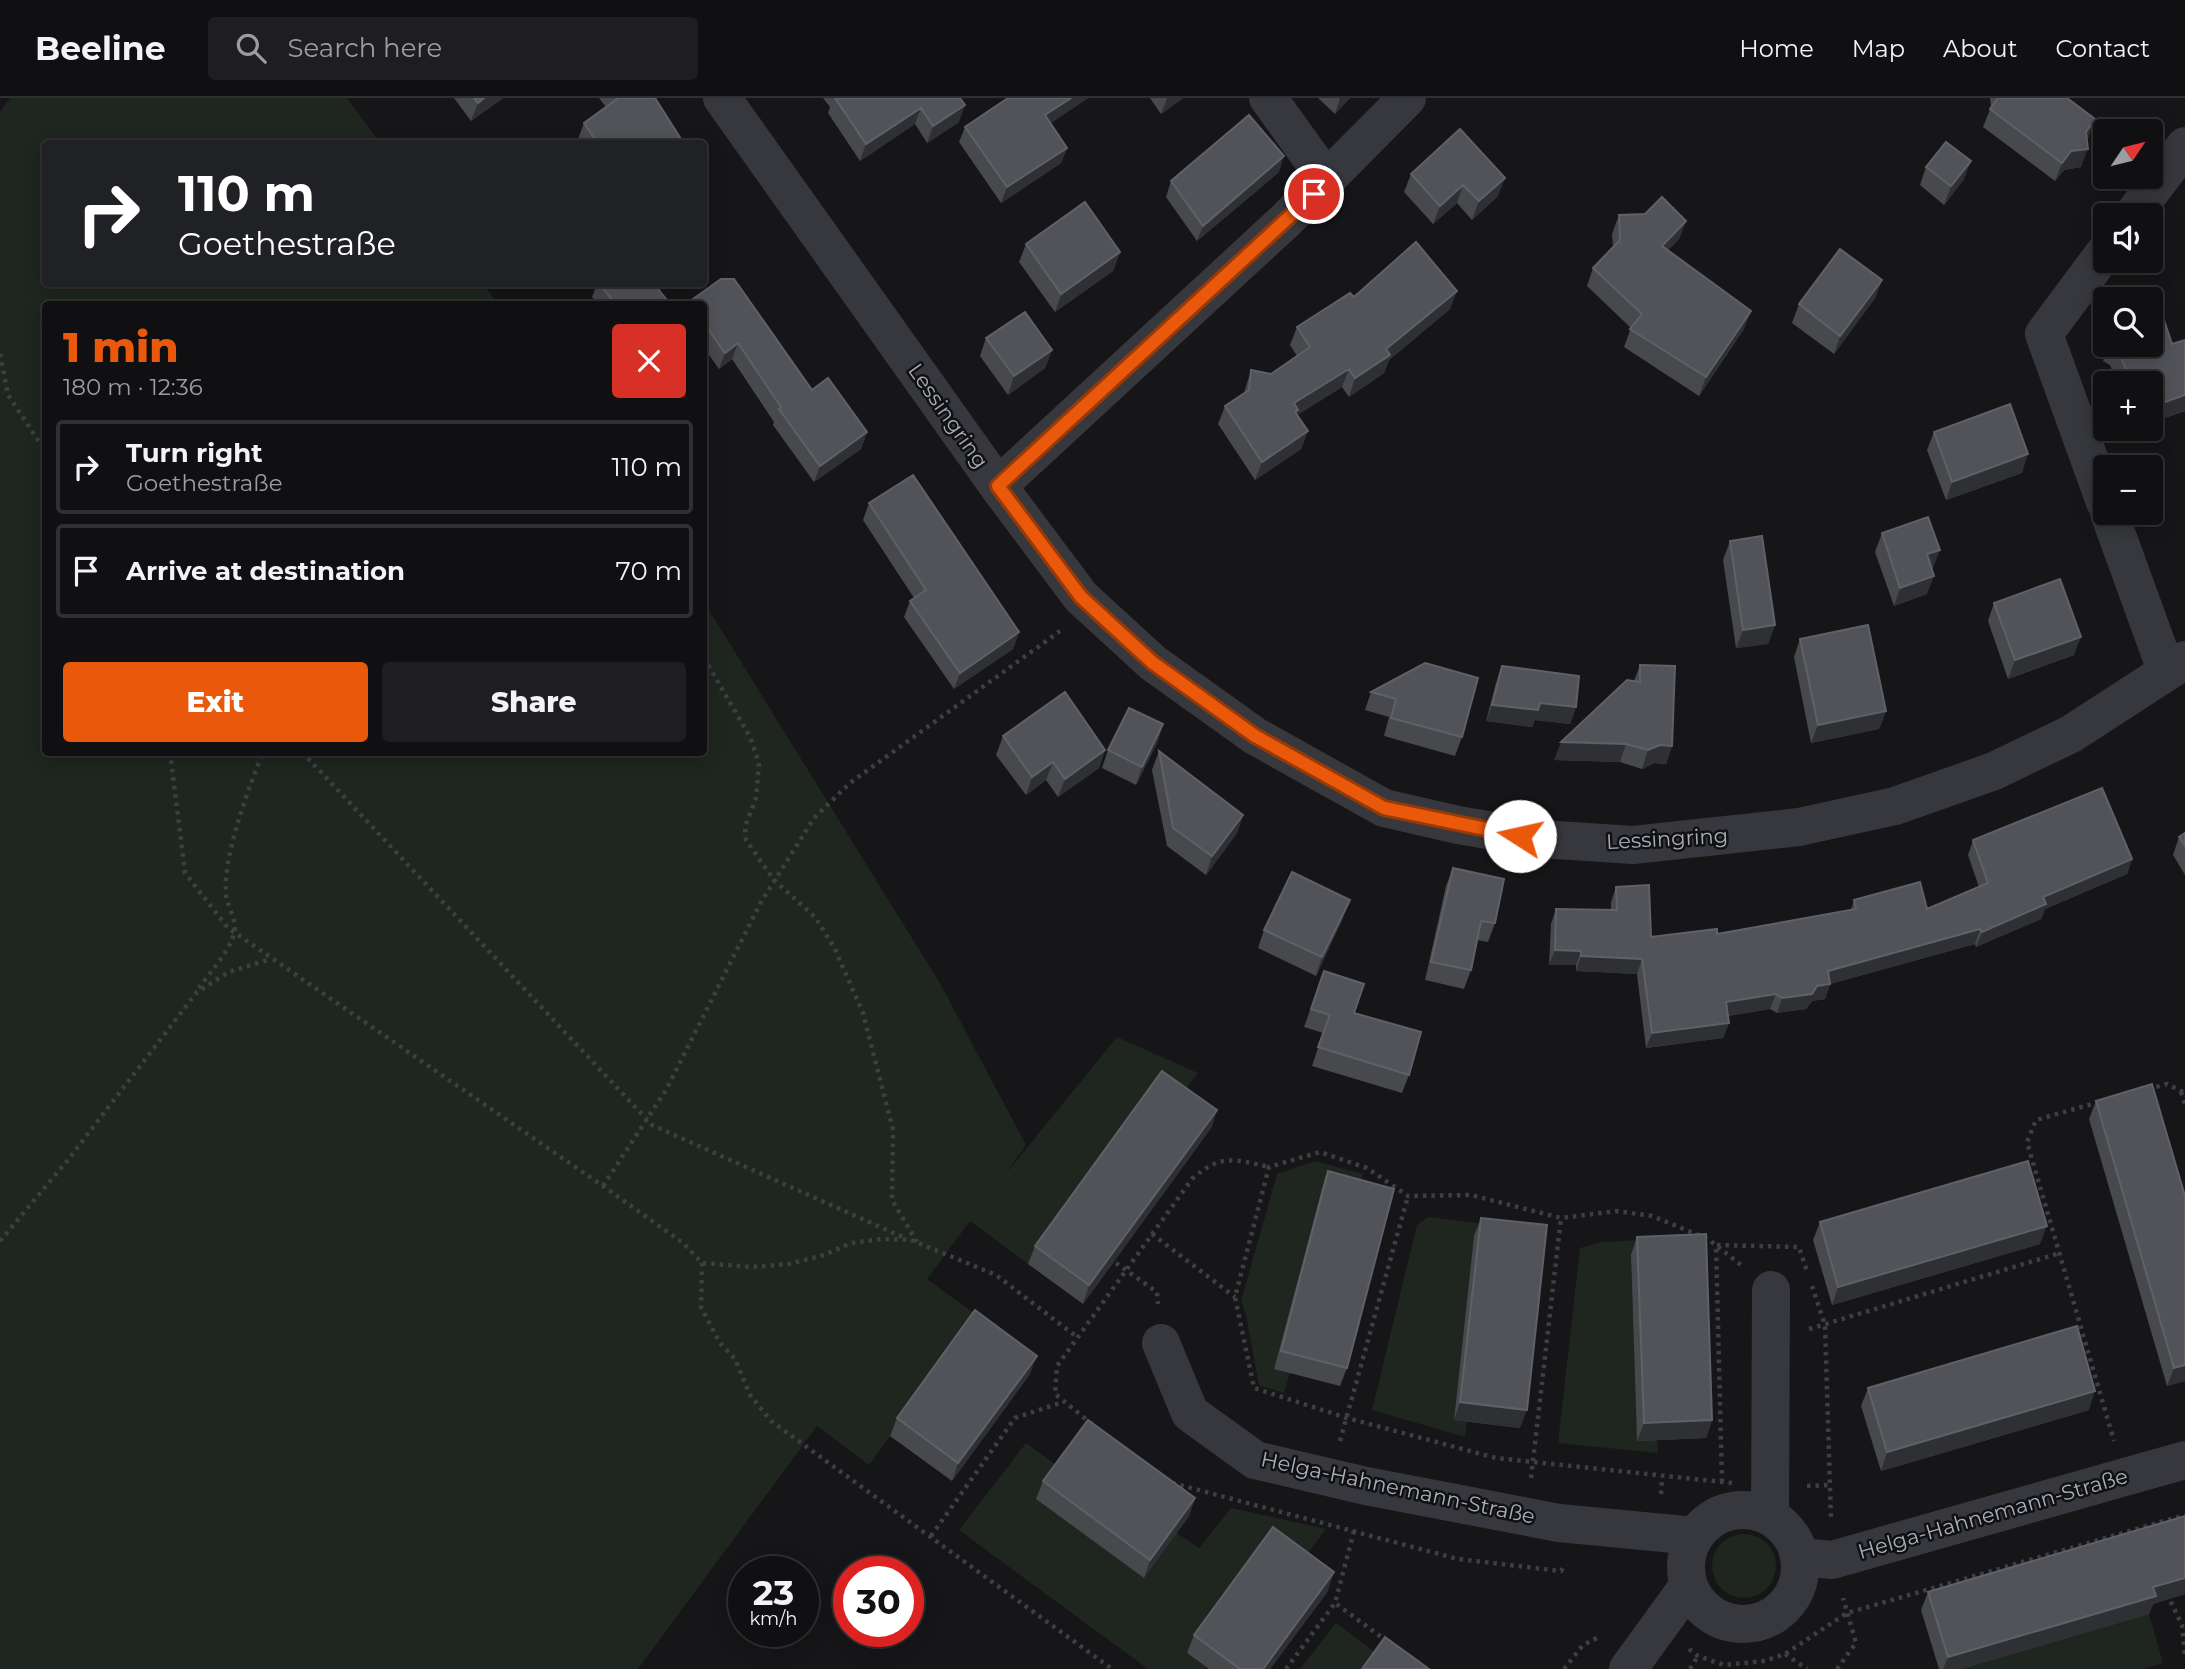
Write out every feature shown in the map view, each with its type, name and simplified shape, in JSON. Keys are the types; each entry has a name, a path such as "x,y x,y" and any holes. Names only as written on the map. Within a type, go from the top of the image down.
{"street":[{"name":"Lessingring","path":"722,98 998,486 1093,608 1153,663 1255,736 1384,808 1458,825 1541,839 1633,845 1799,827 1895,806 1994,771 2071,734 2175,665"},
{"path":"1268,98 1327,180"},
{"path":"998,486 1327,180 1407,98"},
{"path":"2142,203 2185,146"},
{"path":"2093,269 2044,334 2093,469"},
{"path":"2114,525 2175,665"},
{"path":"1771,1290 1771,1502 1789,1534 1816,1558 1800,1574 1791,1598 1779,1611 1757,1622 1740,1624 1715,1617 1696,1600 1689,1585 1686,1560 1695,1536 1706,1523 1729,1511 1754,1511 1771,1502"},
{"name":"Helga-Hahnemann-Straße","path":"1161,1343 1190,1413 1255,1460 1330,1478 1559,1523 1695,1536"},
{"name":"Helga-Hahnemann-Straße","path":"1816,1558 2185,1460"},
{"path":"1628,1669 1689,1585"}],"path":[{"path":"0,354 8,395 42,446"},
{"path":"603,1186 648,1120 696,1034 774,880 814,818 839,792 1093,608"},
{"path":"707,663 750,737 759,763 755,798 745,827 746,840 774,880 815,917 834,947 863,1013 893,1130 892,1200 917,1243"},
{"path":"170,756 185,873 234,933 603,1186 683,1243 702,1263 752,1268 801,1261 851,1243 882,1239 917,1243"},
{"path":"0,1241 67,1161 197,992 234,933 232,910 225,895 227,871 240,818 262,756"},
{"path":"306,756 652,1125 917,1243 996,1275 1077,1337"},
{"path":"197,992 229,972 271,959"},
{"path":"2141,1091 2167,1084 2184,1092 2185,1104"},
{"path":"2102,1102 2036,1120 2027,1142 2144,1538"},
{"path":"1771,1290 1708,1238 1652,1216 1617,1211 1561,1218 1471,1195 1408,1196 1367,1168 1320,1152 1269,1167 1235,1297 1254,1388 1347,1418 1496,1458 1533,1461 1771,1502 1830,1485"},
{"path":"1319,1522 1408,1196"},
{"path":"1526,1516 1561,1218"},
{"path":"1152,1234 1235,1297"},
{"path":"1771,1340 2060,1254"},
{"path":"702,1263 701,1307 720,1343 735,1359 750,1395 771,1421 1112,1669"},
{"path":"1116,1263 1157,1292 1161,1343"},
{"path":"931,1536 1015,1418 1064,1402"},
{"path":"1807,1669 1785,1654 1847,1613 2185,1515"},
{"path":"1286,1669 1335,1603 1354,1531"},
{"path":"1816,1558 1847,1613 1856,1643 1837,1669"},
{"path":"2164,1589 2182,1625 2185,1656"},
{"path":"1335,1603 1392,1644"},
{"path":"1690,1669 1698,1656"}],"shaded area":[{"path":"10,98 347,98 378,140 42,140 42,287 485,287 496,301 42,301 42,756 707,756 707,607 941,985 1026,1145 1004,1176 1117,1037 1198,1073 1175,1103 1155,1089 1028,1264 970,1221 927,1279 1001,1333 968,1329 869,1465 817,1426 638,1669 0,1669 0,112"},
{"path":"1315,1161 1363,1174 1356,1198 1322,1190 1274,1368 1290,1373 1284,1393 1259,1385 1241,1301 1277,1174"},
{"path":"1428,1217 1493,1225 1474,1237 1454,1420 1467,1422 1465,1437 1372,1410 1417,1225"},
{"path":"1644,1240 1631,1256 1637,1440 1657,1440 1658,1453 1558,1443 1580,1248 1601,1242"},
{"path":"1026,1443 1060,1468 1144,1578 1177,1533 1199,1548 1231,1508 1326,1529 1297,1568 1187,1653 1208,1669 1148,1669 959,1530"},
{"path":"1738,1534 1750,1534 1767,1543 1774,1554 1774,1578 1767,1589 1750,1598 1738,1598 1726,1593 1717,1584 1712,1572 1712,1560 1717,1548 1726,1539"},
{"path":"2149,1614 2163,1663 2143,1669 1961,1669"},
{"path":"1336,1623 1379,1655 1369,1669 1300,1669"}],"building":[{"path":"655,98 681,139 595,140 584,123 617,99"},
{"path":"835,98 960,98 965,105 933,126 921,108 866,144"},
{"path":"1008,98 1071,98 1045,115 1067,148 1007,187 965,127"},
{"path":"1998,98 2067,98 2095,119 2086,132 2088,149 2071,151 2062,163 1990,109"},
{"path":"1249,115 1284,156 1203,226 1171,181"},
{"path":"1460,129 1505,178 1479,201 1463,185 1440,206 1411,174"},
{"path":"1946,142 1971,161 1951,186 1926,167"},
{"path":"1662,197 1686,221 1662,246 1751,311 1706,377 1630,329 1642,314 1593,268 1620,240 1619,215 1645,214"},
{"path":"1085,202 1120,252 1061,294 1026,244"},
{"path":"1416,242 1457,291 1386,349 1390,355 1355,378 1349,369 1294,403 1298,410 1295,412 1308,431 1262,462 1225,406 1249,390 1251,370 1271,374 1310,347 1297,327 1350,293 1354,297"},
{"path":"1840,249 1882,280 1840,336 1799,304"},
{"path":"721,279 734,279 812,390 828,378 867,432 820,466 779,409 781,407 738,343 725,353 707,327 707,301 690,301"},
{"path":"602,287 656,287 668,301 613,301"},
{"path":"1025,312 1052,350 1014,376 986,338"},
{"path":"2163,317 2172,344 2185,340 2185,395 2163,403 2163,371 2126,371 2121,357 2163,357"},
{"path":"2010,404 2028,454 1952,482 1934,432"},
{"path":"913,475 1019,632 960,673 910,601 926,590 869,503"},
{"path":"1928,517 1940,550 1927,554 1934,576 1900,588 1882,533"},
{"path":"1762,536 1775,625 1743,630 1730,541"},
{"path":"2060,579 2081,637 2015,660 1994,603"},
{"path":"1868,625 1886,711 1818,725 1800,639"},
{"path":"1425,663 1478,678 1462,737 1391,718 1396,699 1371,692"},
{"path":"1640,665 1675,666 1672,746 1660,745 1648,750 1626,744 1561,742 1627,680 1640,682"},
{"path":"1502,666 1579,676 1576,707 1540,703 1538,710 1492,705"},
{"path":"1065,692 1105,750 1065,779 1053,762 1032,777 1003,736"},
{"path":"1129,708 1163,724 1142,767 1108,750"},
{"path":"1159,751 1243,815 1212,856 1173,828"},
{"path":"2102,788 2132,859 2043,897 2046,904 1982,932 1980,929 1828,971 1830,984 1817,986 1812,994 1782,998 1776,994 1726,1002 1729,1023 1652,1033 1642,959 1581,956 1581,951 1555,950 1556,909 1617,910 1616,887 1649,885 1651,937 1717,929 1717,934 1856,909 1854,900 1920,882 1927,909 1988,883 1973,840"},
{"path":"2185,833 2185,846 2179,837"},
{"path":"1453,868 1504,879 1495,923 1481,921 1471,970 1431,962"},
{"path":"1292,872 1350,900 1322,957 1264,930"},
{"path":"1324,971 1364,984 1354,1013 1421,1032 1409,1075 1318,1047 1330,1015 1311,1009"},
{"path":"1162,1071 1217,1110 1089,1285 1035,1246"},
{"path":"2152,1084 2185,1196 2185,1365 2174,1368 2096,1101"},
{"path":"2028,1161 2047,1226 1838,1287 1820,1222"},
{"path":"1328,1171 1394,1189 1347,1368 1281,1351"},
{"path":"1481,1218 1547,1225 1527,1410 1460,1402"},
{"path":"1706,1234 1712,1420 1644,1423 1637,1237"},
{"path":"975,1310 1037,1356 958,1463 897,1418"},
{"path":"2077,1326 2095,1391 1887,1452 1868,1388"},
{"path":"1088,1420 1195,1498 1150,1560 1043,1481"},
{"path":"2185,1516 2185,1578 2153,1587 2156,1596 1948,1657 1928,1592"},
{"path":"1273,1527 1334,1572 1263,1669 1240,1669 1194,1635"},
{"path":"1385,1637 1429,1669 1362,1669"}],"route":[{"path":"1314,194 998,486 1081,597 1153,663 1255,736 1384,808 1520,836"}]}
